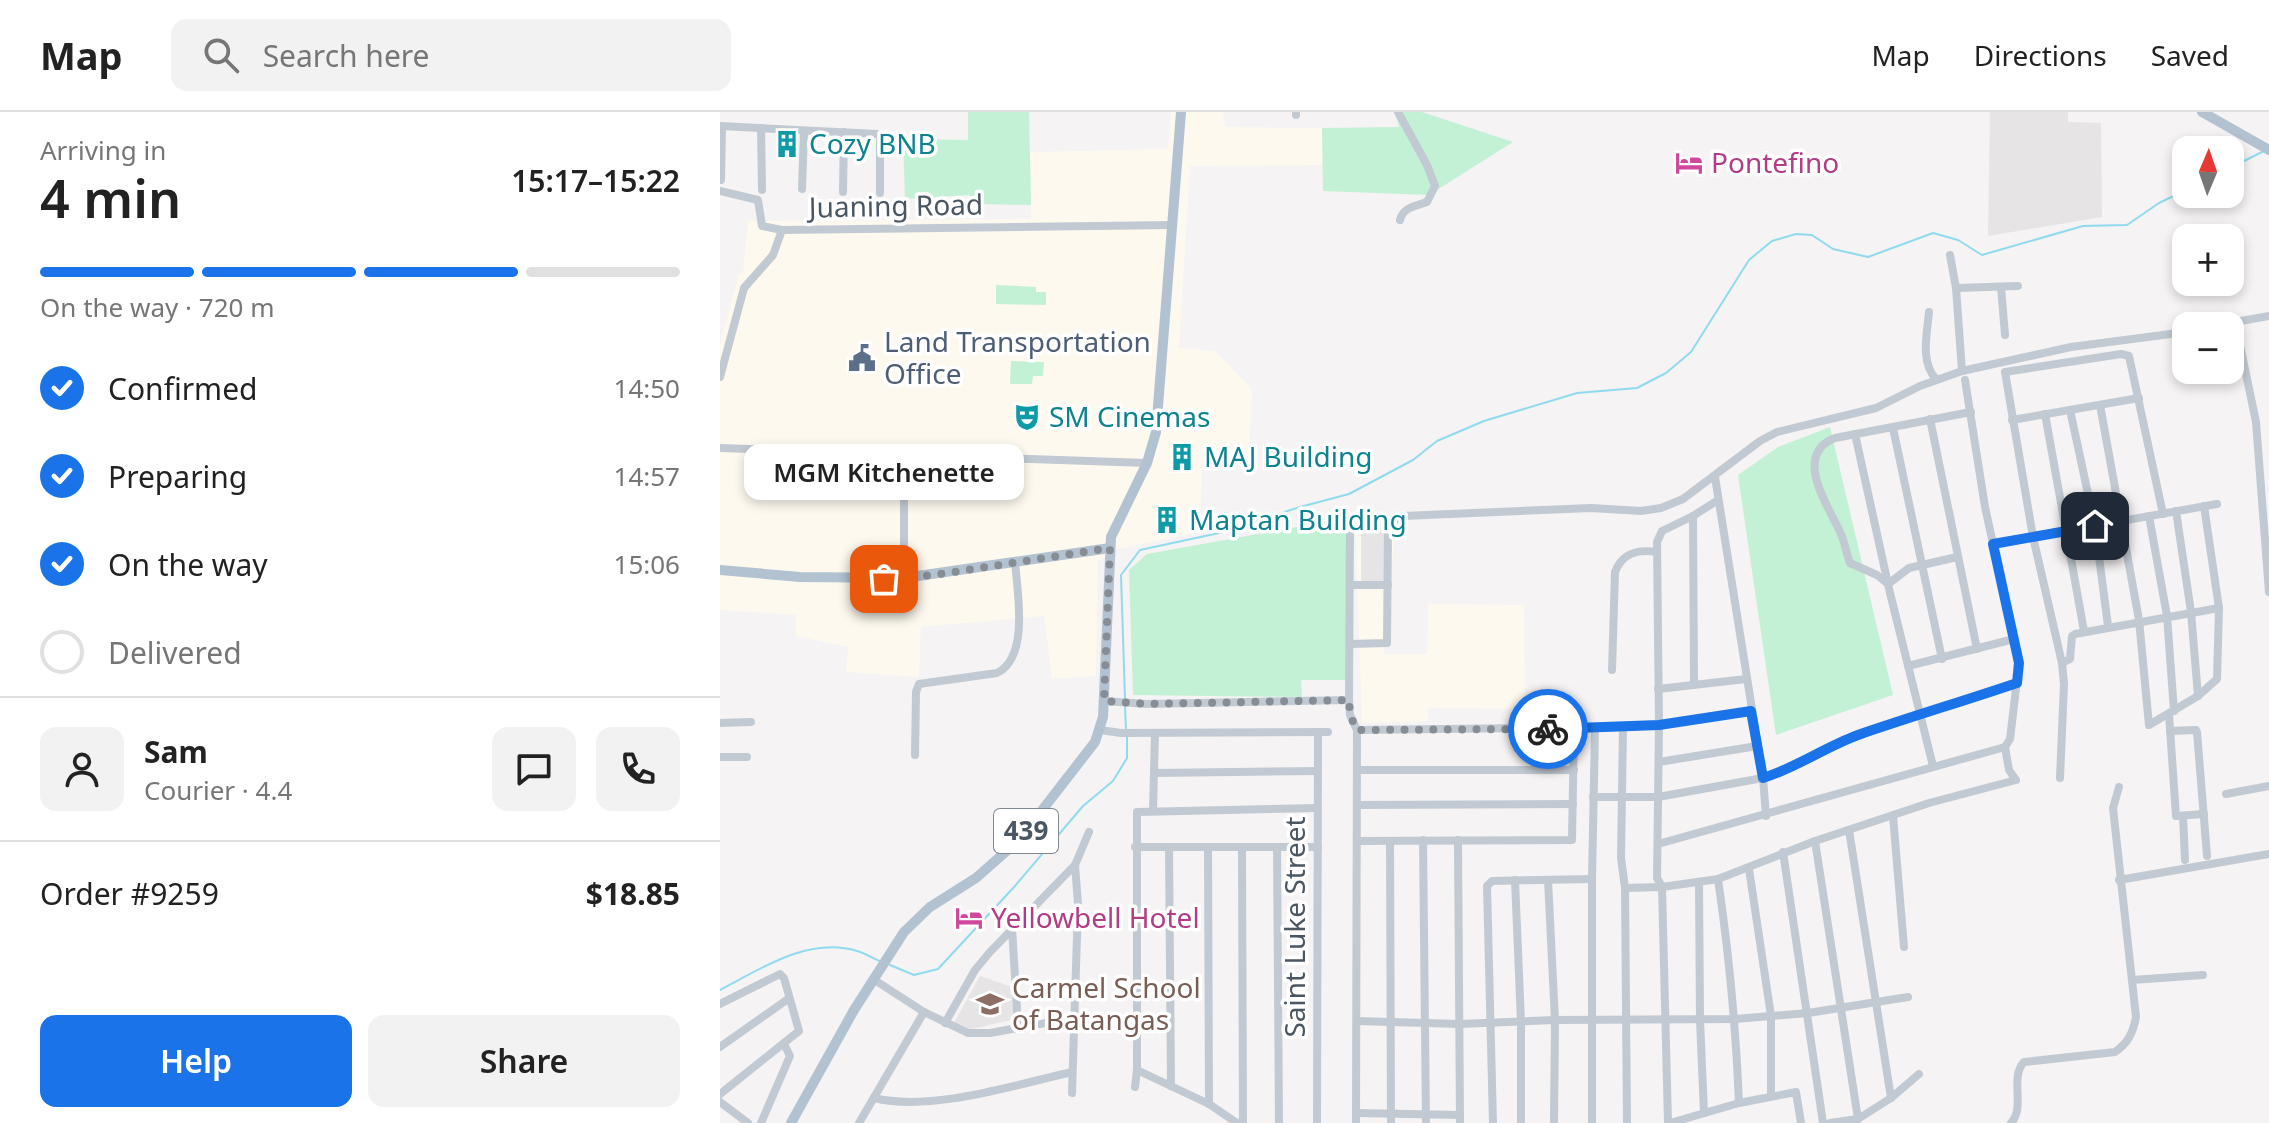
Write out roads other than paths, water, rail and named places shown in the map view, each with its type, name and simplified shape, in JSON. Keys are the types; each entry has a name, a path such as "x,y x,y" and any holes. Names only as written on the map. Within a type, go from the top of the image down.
{"main road":[{"name":"439","path":"791,1123 875,975 916,917 976,878 1019,840 1089,751 1100,730 1104,701 1110,548 1116,524 1147,463 1156,432 1181,112"},
{"path":"2202,112 2269,150"},
{"path":"720,570 844,579 904,578 1110,548"}],"street":[{"path":"1398,112 1435,186 1427,202 1407,209 1400,220"},
{"path":"721,180 721,126 877,134 880,136 880,193"},
{"path":"761,128 762,190"},
{"path":"802,189 804,131"},
{"path":"843,192 844,132"},
{"path":"720,191 758,200 762,226 782,230"},
{"name":"Juaning Road","path":"720,377 744,288 773,255 782,230 1172,225"},
{"path":"1625,888 1662,887 1718,879 1749,869 1783,852 1929,803 2016,780 2009,770 2005,747 2010,739 2019,663 1985,507 1964,376 1950,255"},
{"path":"1956,288 2018,286"},
{"path":"2001,287 2005,335"},
{"path":"1929,312 1926,363 1936,379"},
{"path":"2244,320 2269,316"},
{"path":"1350,644 1387,643 1388,527 1390,522 1403,516 1661,508 1683,499 1760,441 1777,432 1876,408 1936,379 1964,376 2071,347 2172,334"},
{"path":"2060,778 2062,663 2033,537 2005,372 2125,353 2131,360 2163,514"},
{"path":"2244,364 2256,422 2269,592"},
{"path":"2012,420 2139,398"},
{"path":"2100,405 2139,620 2149,725 2198,696 2217,679 2219,608 2204,506"},
{"path":"2070,410 2095,526 2108,626"},
{"path":"1888,584 1877,575 1850,563 1841,533 1817,486 1817,451 1822,443 1855,434 1971,412"},
{"path":"2045,414 2084,631"},
{"path":"1930,419 1977,649"},
{"path":"1893,428 1942,659"},
{"path":"1855,434 1933,766"},
{"path":"720,448 1147,463"},
{"path":"904,455 904,578"},
{"path":"1715,477 1763,778 1766,816"},
{"path":"1718,500 1662,531 1657,542 1657,878 1662,887 1669,1123 1739,1103 1796,1092 1801,1123"},
{"path":"1993,544 2217,504"},
{"path":"2176,511 2191,612 2198,696"},
{"path":"1693,516 1694,685"},
{"path":"2149,516 2167,616 2176,816 2204,814"},
{"path":"1350,519 1349,700 1350,715 1357,730 1356,1123"},
{"path":"1612,670 1615,572 1619,562 1632,551 1657,552"},
{"path":"1888,584 1899,574 1923,563 1957,557"},
{"path":"915,755 916,692 919,684 997,673 1005,669 1018,642 1020,615 1015,561"},
{"path":"1350,585 1388,585"},
{"path":"2062,663 2070,659 2072,636 2084,631 2219,608"},
{"path":"1908,666 2014,639"},
{"path":"1658,689 1746,679"},
{"path":"1593,797 1658,797 1763,778 1779,773 1821,750 2017,683"},
{"path":"1104,701 1143,704 1349,700"},
{"path":"1357,730 1595,729 1659,725 1751,711"},
{"path":"720,723 751,722"},
{"path":"1623,727 1621,858 1625,888 1627,1123"},
{"path":"1357,841 1572,840 1574,729"},
{"path":"1592,1123 1595,729"},
{"path":"1100,730 1155,733 1153,810"},
{"path":"2170,731 2197,731 2207,856"},
{"name":"Saint Luke Street","path":"1155,733 1323,732 1317,771 1317,1123"},
{"path":"1659,762 1757,746"},
{"path":"1658,844 2005,747"},
{"path":"720,757 747,757"},
{"path":"1357,770 1574,770"},
{"path":"1154,773 1317,771"},
{"path":"2226,794 2269,786"},
{"path":"2011,1123 2016,1117 2018,1071 2024,1062 2115,1052 2125,1045 2133,1030 2136,1017 2113,808 2119,787"},
{"path":"1357,805 1573,804"},
{"path":"1135,1087 1137,812 1317,808"},
{"path":"1893,816 1904,947"},
{"path":"2183,816 2185,860"},
{"path":"1849,830 1891,1098"},
{"path":"945,1023 975,970 1075,865 1089,832"},
{"path":"1423,840 1426,1119"},
{"path":"1356,1113 1391,1119 1460,1119 1458,840"},
{"path":"1390,841 1391,1119"},
{"path":"1815,841 1858,1119"},
{"path":"1135,847 1318,847"},
{"path":"1169,847 1171,1086"},
{"path":"1208,847 1209,1104"},
{"path":"1242,847 1243,1123"},
{"path":"1277,847 1279,1123"},
{"path":"1783,852 1823,1123"},
{"path":"2119,880 2269,854"},
{"path":"1072,1093 1078,904 1075,865"},
{"path":"1749,869 1771,1016 1771,1096"},
{"path":"1493,1123 1487,886 1492,881 1592,879"},
{"path":"1718,879 1728,943 1739,1103"},
{"path":"1515,880 1521,1022 1521,1123"},
{"path":"1548,880 1555,1020 1554,1123"},
{"path":"1699,883 1704,1113"},
{"path":"1012,928 1018,1026"},
{"path":"720,1004 780,974 784,978 799,1031 720,1094"},
{"path":"875,975 924,1012 968,1033 1073,1018"},
{"path":"2132,980 2203,975"},
{"path":"1357,1021 1460,1024 1735,1019 1808,1013 1908,997"},
{"path":"720,1047 788,999"},
{"path":"859,1123 924,1012"},
{"path":"761,1123 790,1056 784,1044"},
{"path":"1137,1070 1209,1104 1237,1123"},
{"path":"874,1098 901,1103 932,1101 1072,1072"},
{"path":"1830,1123 1858,1119 1891,1098 1919,1074"},
{"path":"720,1102 748,1123"},
{"path":"728,1123 734,1114"}],"waterway":[{"path":"2244,161 2264,151"},
{"path":"1125,699 1121,575 1140,550 1219,533 1349,494 1413,460 1437,441 1484,421 1577,393 1637,388 1666,373 1691,352 1749,260 1772,241 1796,234 1812,235 1833,249 1868,257 1933,233 1958,240 1982,255 2083,226 2127,225 2172,197"},
{"path":"1125,705 1126,731"},
{"path":"890,965 914,975 938,969 1083,806 1113,781 1127,758 1127,737"},
{"path":"720,990 768,964 803,951 839,948 857,951 880,961"}],"place":[{"name":"Cozy BNB","path":"787,144"},
{"name":"Pontefino","path":"1689,163"},
{"name":"Land Transportation Office","path":"862,358"},
{"name":"SM Cinemas","path":"1027,417"},
{"name":"MAJ Building","path":"1182,457"},
{"name":"Maptan Building","path":"1167,520"},
{"name":"MGM Kitchenette","path":"884,579"},
{"name":"Yellowbell Hotel","path":"969,918"},
{"name":"Carmel School of Batangas","path":"990,1004"}]}
